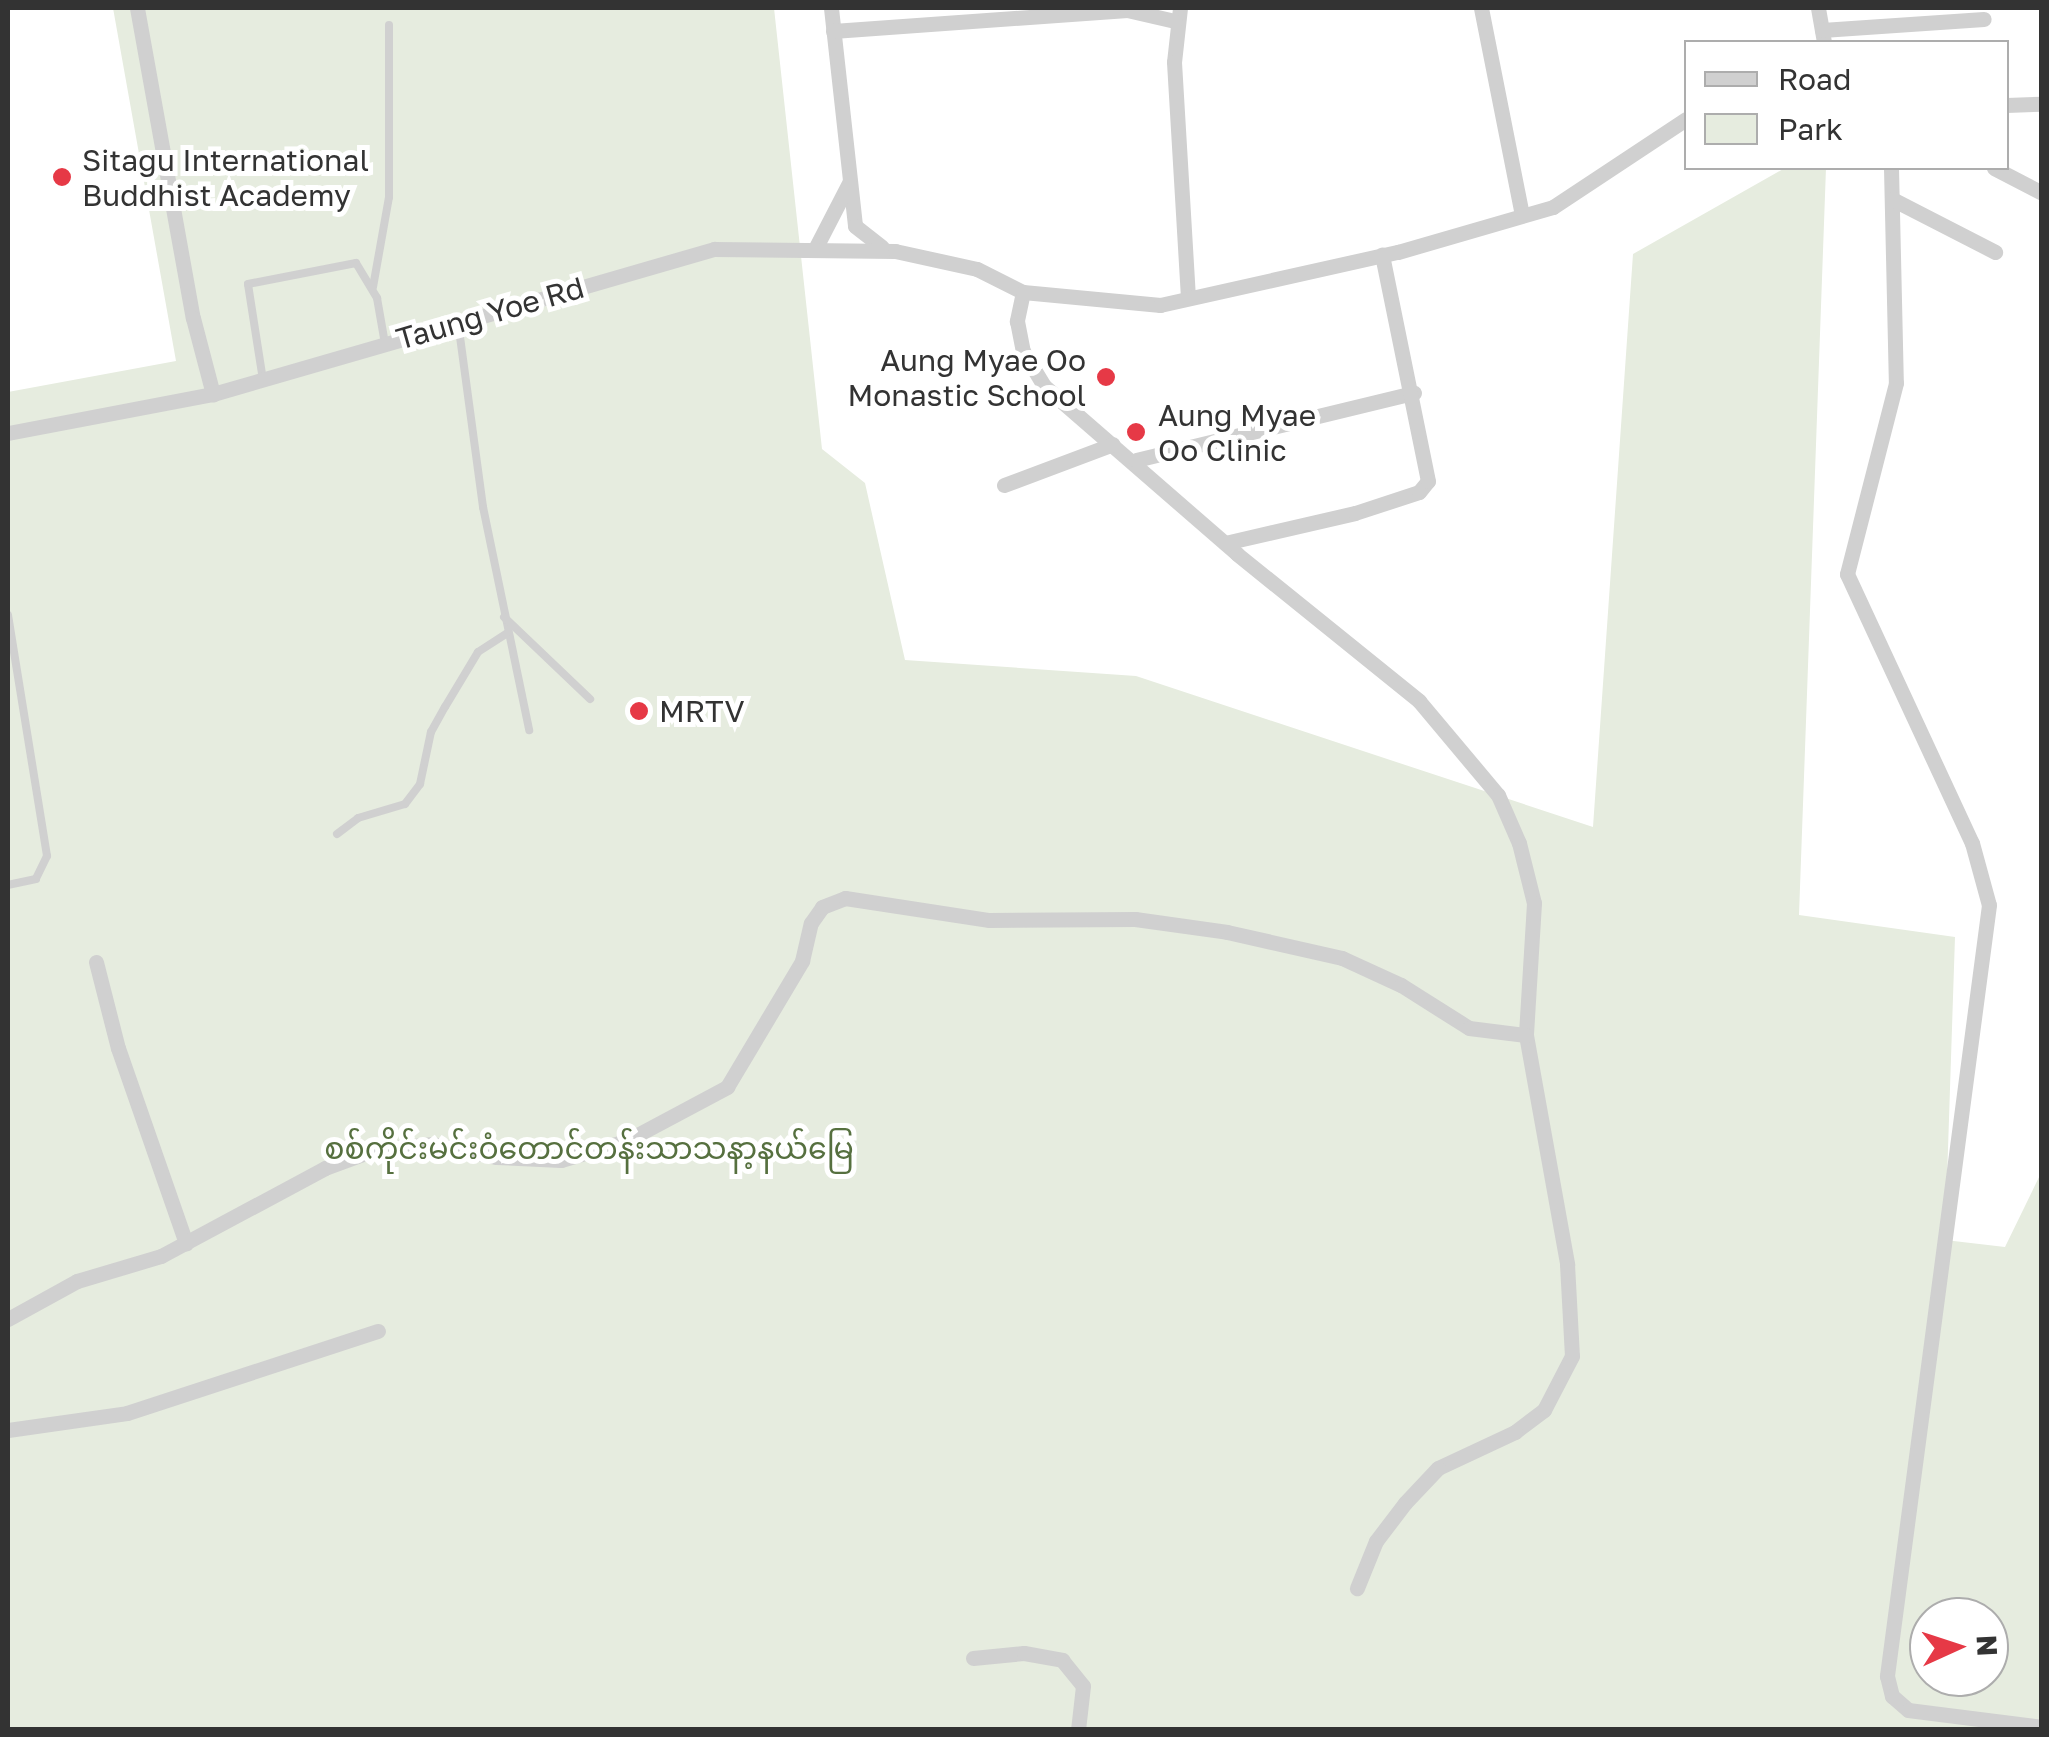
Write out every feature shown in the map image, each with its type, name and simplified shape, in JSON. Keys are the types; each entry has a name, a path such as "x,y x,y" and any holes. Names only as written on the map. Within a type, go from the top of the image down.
{"street":[{"path":"136,8 213,394"},
{"path":"831,8 855,226 870,243 895,251"},
{"path":"1481,8 1522,215"},
{"path":"1818,8 1823,36 1984,19"},
{"path":"833,31 1128,10 1178,14 1188,296"},
{"path":"2009,105 2042,104"},
{"path":"1357,1588 1376,1541 1438,1468 1515,1432 1544,1410 1565,1380 1574,1328 1526,1036 1534,903 1519,843 1498,795 1420,701 1225,542 1136,460 1044,386 1023,352 1017,321 1023,292 1151,307 1382,255 1553,208 1684,119"},
{"path":"1891,170 1896,383 1847,574 1972,844 1990,905 1887,1676 1892,1696 1908,1710 2042,1727"},
{"path":"1998,170 2042,192"},
{"path":"816,247 852,175"},
{"path":"1892,199 1995,252"},
{"name":"Taung Yoe Rd","path":"8,433 213,394 703,251 816,247 895,251 978,269 1023,292"},
{"path":"1225,542 1418,492 1428,481 1414,393 1382,255"},
{"path":"1136,460 1414,393"},
{"path":"1004,485 1113,444"},
{"path":"8,1319 77,1281 186,1243 324,1168 374,1150 433,1144 496,1157 562,1160 626,1141 726,1087 802,961 812,922 822,906 844,898 989,920 1135,919 1227,932 1342,958 1401,985 1469,1028 1526,1036"},
{"path":"96,962 118,1048 186,1243"},
{"path":"8,1430 126,1413 378,1331"},
{"path":"973,1658 1024,1652 1062,1660 1083,1686 1078,1730"}],"lane":[{"path":"386,344 373,286 390,197 388,25"},
{"path":"263,380 248,284 356,263 373,286"},
{"path":"458,322 506,634 529,730"},
{"path":"8,615 47,856 36,880 8,885"},
{"path":"504,617 590,699"},
{"path":"337,834 358,818 405,804 420,784 444,707 478,652 506,634"}],"green space":[{"name":"စစ်ကိုင်းမင်းဝံတောင်တန်းသာသနာ့နယ်မြေ","path":"113,8 774,8 822,449 865,483 905,660 1136,676 1593,827 1633,254 1781,170 1826,170 1799,915 1955,937 1945,1240 2005,1247 2041,1173 2041,1729 8,1730 8,392 176,361"}],"place":[{"name":"Sitagu International Buddhist Academy","path":"62,177"},
{"name":"Aung Myae Oo Monastic School","path":"1106,377"},
{"name":"Aung Myae Oo Clinic","path":"1136,432"},
{"name":"MRTV","path":"639,711"}]}
